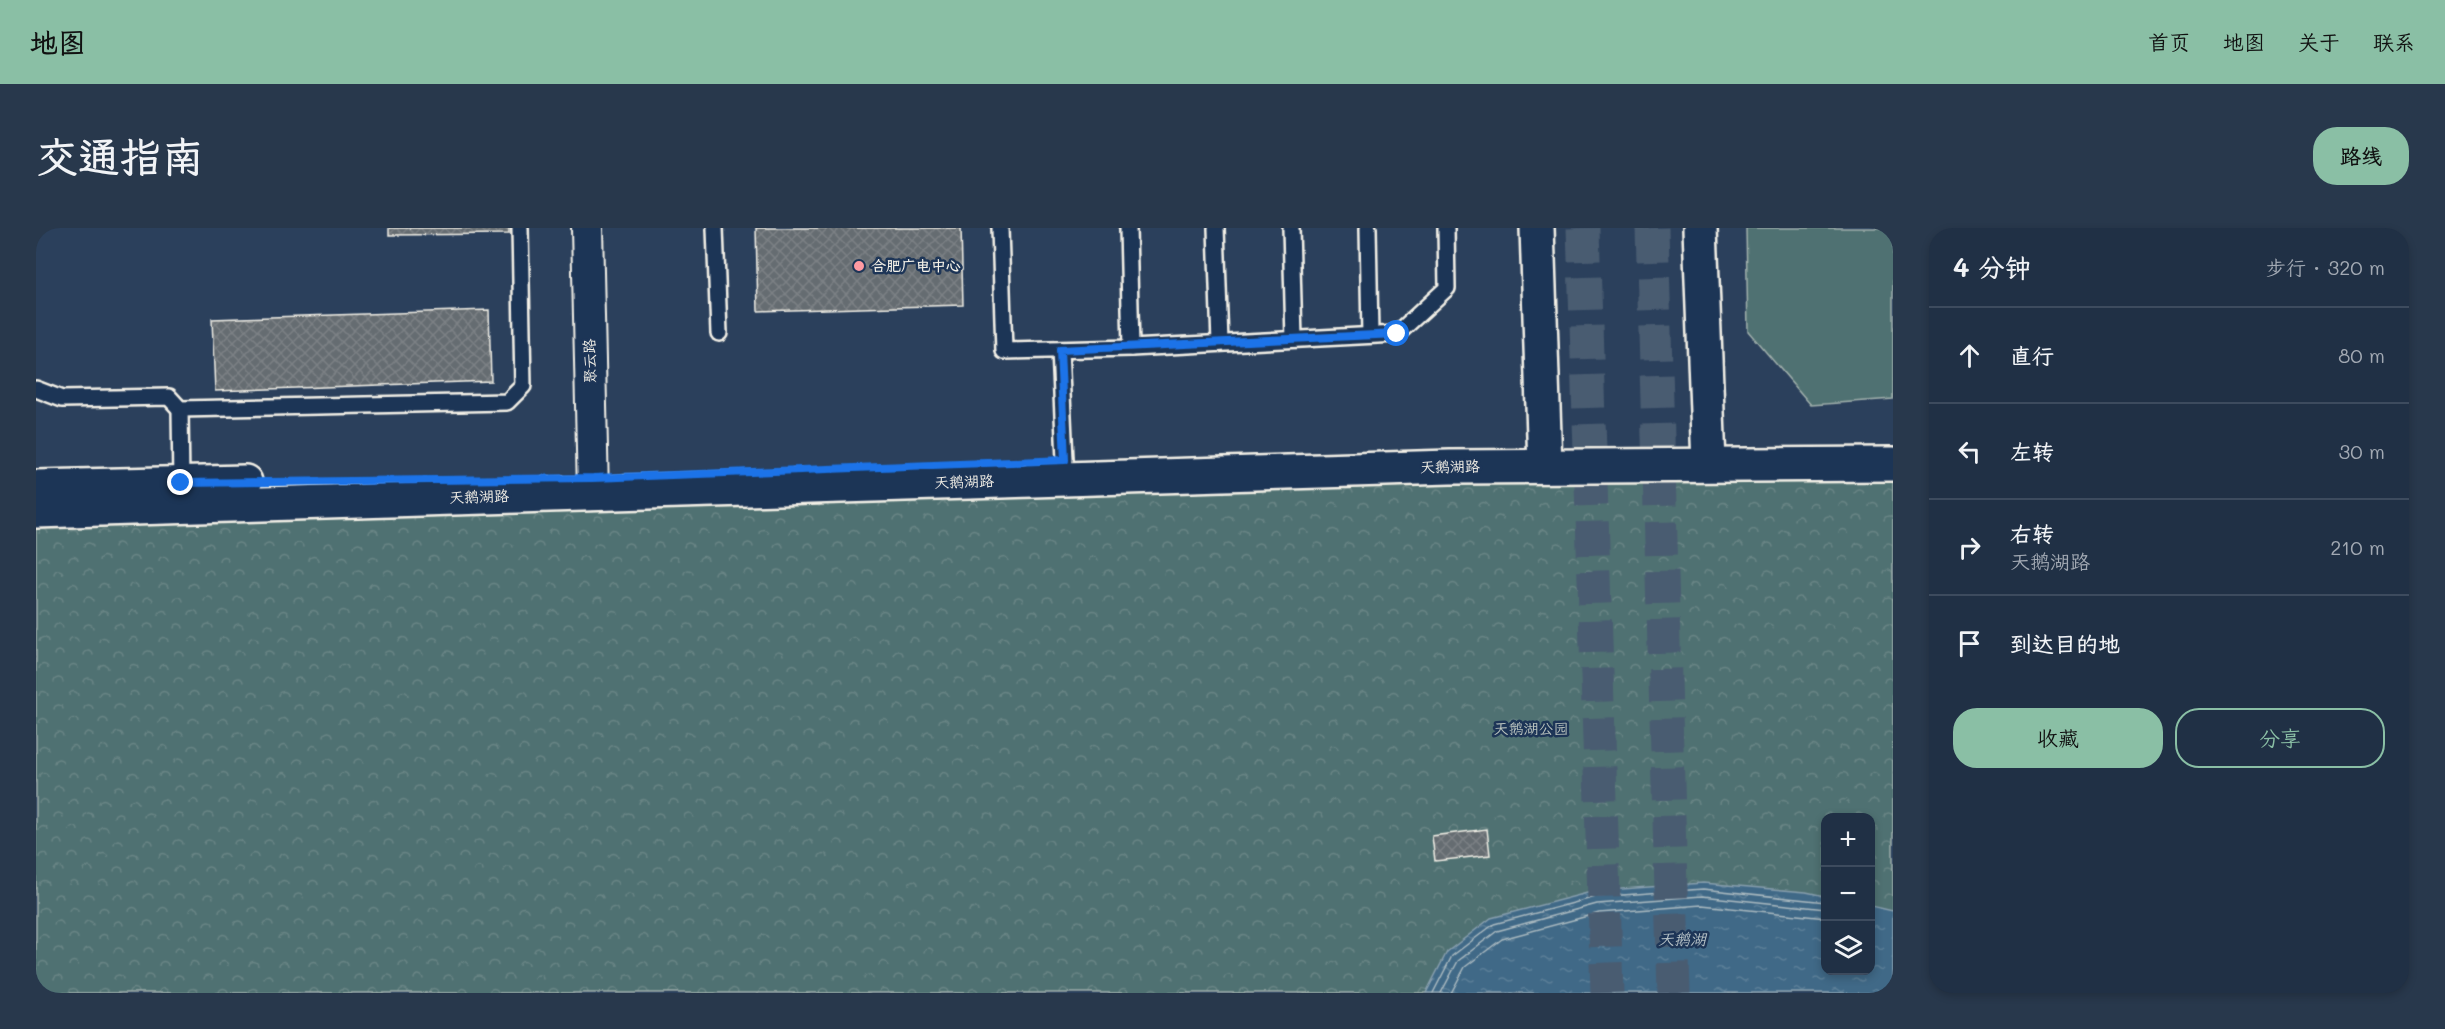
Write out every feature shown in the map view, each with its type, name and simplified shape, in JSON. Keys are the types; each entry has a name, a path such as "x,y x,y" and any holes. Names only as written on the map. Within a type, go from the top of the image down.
{"street":[{"name":"聚云路","path":"587,228 593,486"},
{"path":"1537,228 1544,457"},
{"path":"1700,228 1709,455"},
{"name":"天鹅湖路","path":"36,511 593,486 1065,460 1709,455 1893,443"},
{"name":"天鹅湖路","path":"1709,455 1893,464"},
{"name":"天鹅湖路","path":"36,487 181,483 593,486 1438,467 1544,457"}],"lane":[{"path":"180,409 507,402 523,386 520,228"},
{"path":"716,228 719,333"},
{"path":"1000,228 1004,351 1131,348 1397,334 1447,288 1446,228"},
{"path":"1128,228 1131,348"},
{"path":"1216,228 1220,343"},
{"path":"1291,228 1294,339"},
{"path":"1368,228 1370,335"},
{"path":"1060,350 1065,460"},
{"path":"36,389 62,399 169,397 180,409 181,483"}],"green space":[{"path":"1746,228 1893,228 1893,399 1811,405 1748,331"},
{"name":"天鹅湖公园","path":"1893,464 1893,993 36,993 36,511"}],"water":[{"name":"天鹅湖","path":"1703,883 1821,895 1821,975 1875,975 1875,907 1893,911 1893,993 1426,993 1447,952 1491,918 1595,891"}],"building":[{"path":"389,228 509,228 509,234 389,235"},
{"name":"合肥广电中心","path":"756,228 961,228 963,305 758,311"},
{"path":"489,310 491,381 215,391 212,319"},
{"path":"1487,829 1490,855 1435,861 1432,836"}],"tunnel":[{"path":"1583,228 1607,993"},
{"path":"1652,228 1674,993"}],"place":[{"name":"合肥广电中心","path":"859,266"}],"route":[{"path":"181,483 593,478 1065,460 1060,350 1397,334"}]}
